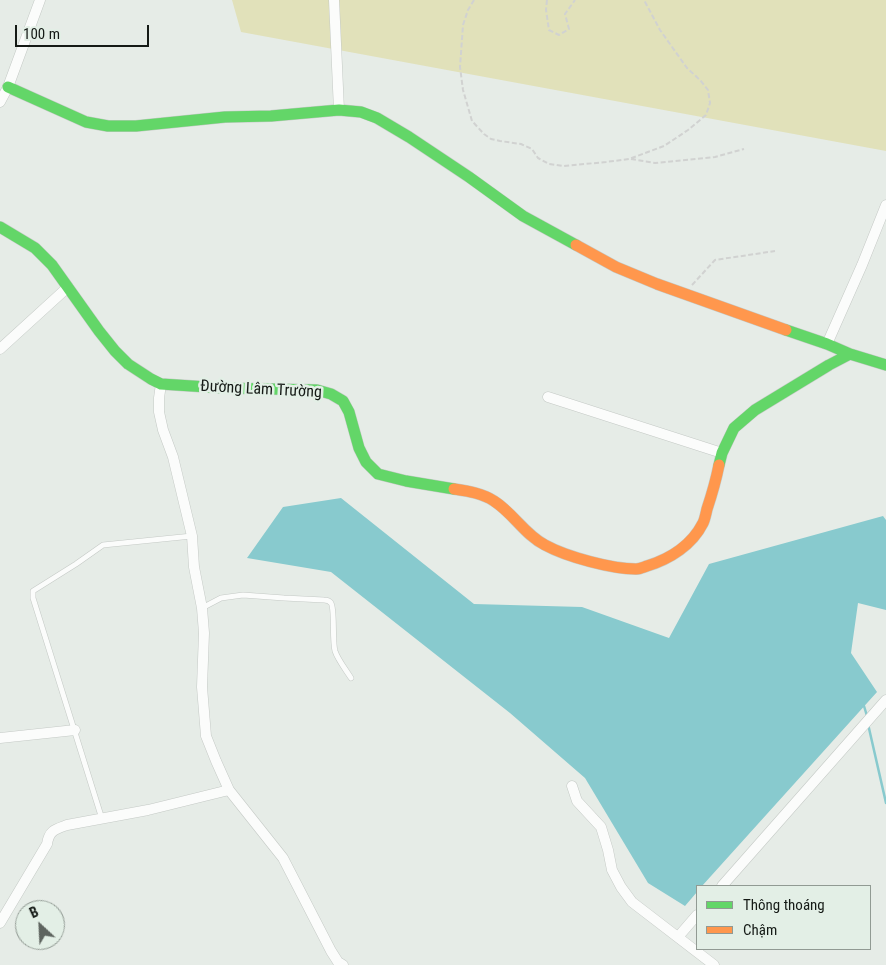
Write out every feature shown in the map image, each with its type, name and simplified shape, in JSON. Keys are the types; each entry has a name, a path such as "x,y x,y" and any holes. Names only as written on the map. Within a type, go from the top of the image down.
{"street":[{"path":"0,102 8,87 40,0"},
{"path":"334,0 339,110"},
{"path":"8,87 86,122 108,126 136,126 225,117 271,116 339,110 361,112 377,118 409,137 469,177 522,216 616,267 657,284 827,344 850,354 886,365"},
{"path":"827,344 886,205"},
{"name":"Đường Lâm Trường","path":"0,227 35,248 52,265 115,351 128,364 161,384 223,388 317,390 331,394 343,401 349,412 359,448 366,462 378,474 406,481 471,492 493,500 544,545 578,558 615,567 638,569 658,563 678,552 692,539 702,523 714,487 722,453 734,428 755,410 850,354"},
{"path":"0,349 68,287"},
{"path":"161,384 159,412 163,430 173,457 192,536 194,567 202,608 204,633 202,687 206,736 229,790 283,858 338,962 343,965"},
{"path":"548,398 722,453"},
{"path":"723,885 886,700"},
{"path":"0,738 75,730"},
{"path":"572,786 577,801 600,827 608,850 612,870 632,902 714,965"},
{"path":"0,924 47,844 50,833 68,825 148,810 229,790"},
{"path":"678,937 696,916"}],"lane":[{"path":"102,819 33,598 33,591 103,545 192,536"},
{"path":"202,608 221,598 243,595 330,601 332,603 335,652 351,678"}],"path":[{"path":"474,0 463,25 460,67 463,90 472,121 491,139 521,144 532,149 538,158 549,164 564,166 629,158 664,146 706,115 710,103 708,90 687,68 660,30 644,0"},
{"path":"547,0 546,10 549,30 559,35 569,29 565,14 575,0"},
{"path":"629,158 655,163 715,157 744,149"},
{"path":"686,293 715,260 776,251"}],"green space":[{"path":"232,0 886,0 886,151 241,32"}],"water":[{"path":"341,498 474,604 582,607 669,638 709,564 883,516 886,520 886,610 858,603 851,653 877,692 703,885 696,885 696,893 685,906 648,883 585,778 510,713 331,572 247,558 283,507"}],"waterway":[{"path":"864,706 867,716"},
{"path":"868,724 886,803"}],"traffic: fast":[{"path":"8,87 86,122 108,126 136,126 225,117 271,116 339,110 361,112 377,118 409,137 523,216 576,245"},
{"path":"0,227 35,248 52,265 115,351 128,364 151,379 161,384 223,388 317,390 331,394 343,401 349,412 359,448 366,462 378,474 454,489"},
{"path":"786,330 850,354"},
{"path":"719,465 722,453 734,428 755,410 829,365 850,354 886,365"}],"traffic: slow":[{"path":"576,245 616,267 657,284 786,330"},
{"path":"454,489 489,498 501,506 531,536 554,549 602,565 637,569 672,555 693,538 703,523 719,465"}]}
